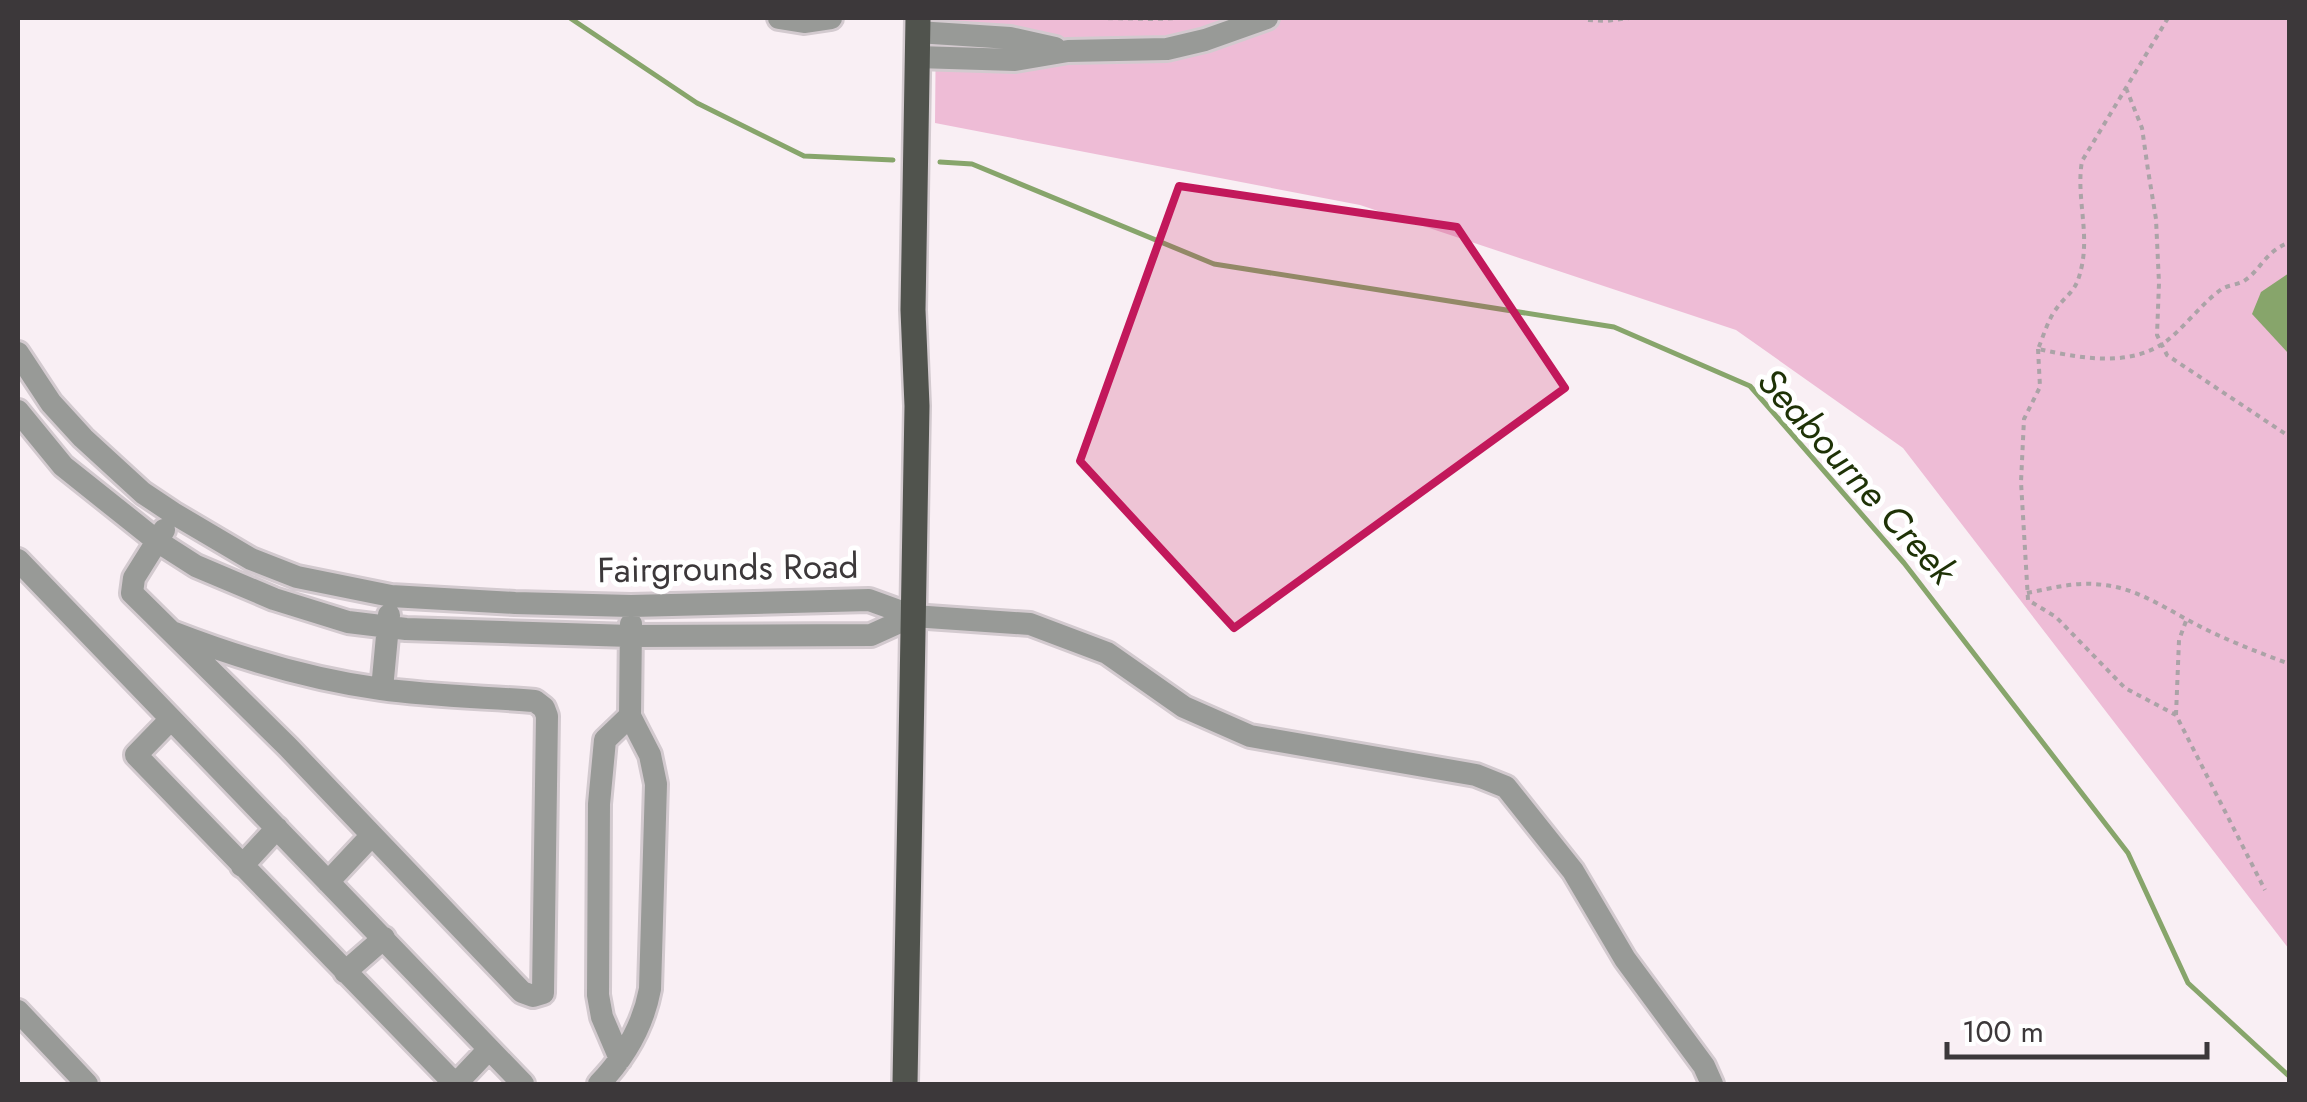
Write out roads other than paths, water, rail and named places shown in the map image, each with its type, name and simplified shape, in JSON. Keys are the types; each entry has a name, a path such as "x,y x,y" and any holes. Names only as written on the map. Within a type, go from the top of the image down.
{"main road":[{"path":"906,1084 917,406 913,310 917,36"}],"street":[{"path":"778,18 804,22 830,18"},
{"path":"917,36 1015,60 1068,51 1167,48 1202,29 1267,18"},
{"name":"Fairgrounds Road","path":"18,354 51,403 143,492 251,559 297,578 391,596 516,603 631,606 870,600 913,616"},
{"name":"Fairgrounds Road","path":"18,411 63,466 157,541 196,566 274,599 348,622 388,627 631,636 872,634 913,616"},
{"path":"172,632 286,670 382,689 535,701 544,708 547,716 543,992 533,996 522,992 288,747 132,593 134,578 173,513"},
{"path":"21,571 171,719 523,1084"},
{"path":"382,689 391,596"},
{"path":"599,1084 620,1059 644,1018 650,989 656,784 650,755 630,716 631,606"},
{"path":"913,616 1030,624 1108,652 1184,707 1250,736 1476,775 1506,787 1573,872 1625,959 1704,1066 1712,1084"},
{"path":"620,1059 602,1017 598,995 599,804 604,740 630,716"},
{"path":"171,719 136,755 242,866 456,1084 489,1050"},
{"path":"242,866 276,828"},
{"path":"328,882 372,835"},
{"path":"345,972 384,938"},
{"path":"18,1011 87,1084"}],"waterway":[{"name":"Seabourne Creek","path":"570,18 697,103 804,156 893,160"},
{"name":"Seabourne Creek","path":"940,162 972,164 1214,264 1614,327 1750,386 1904,563 2128,853 2188,983 2290,1077"}]}
